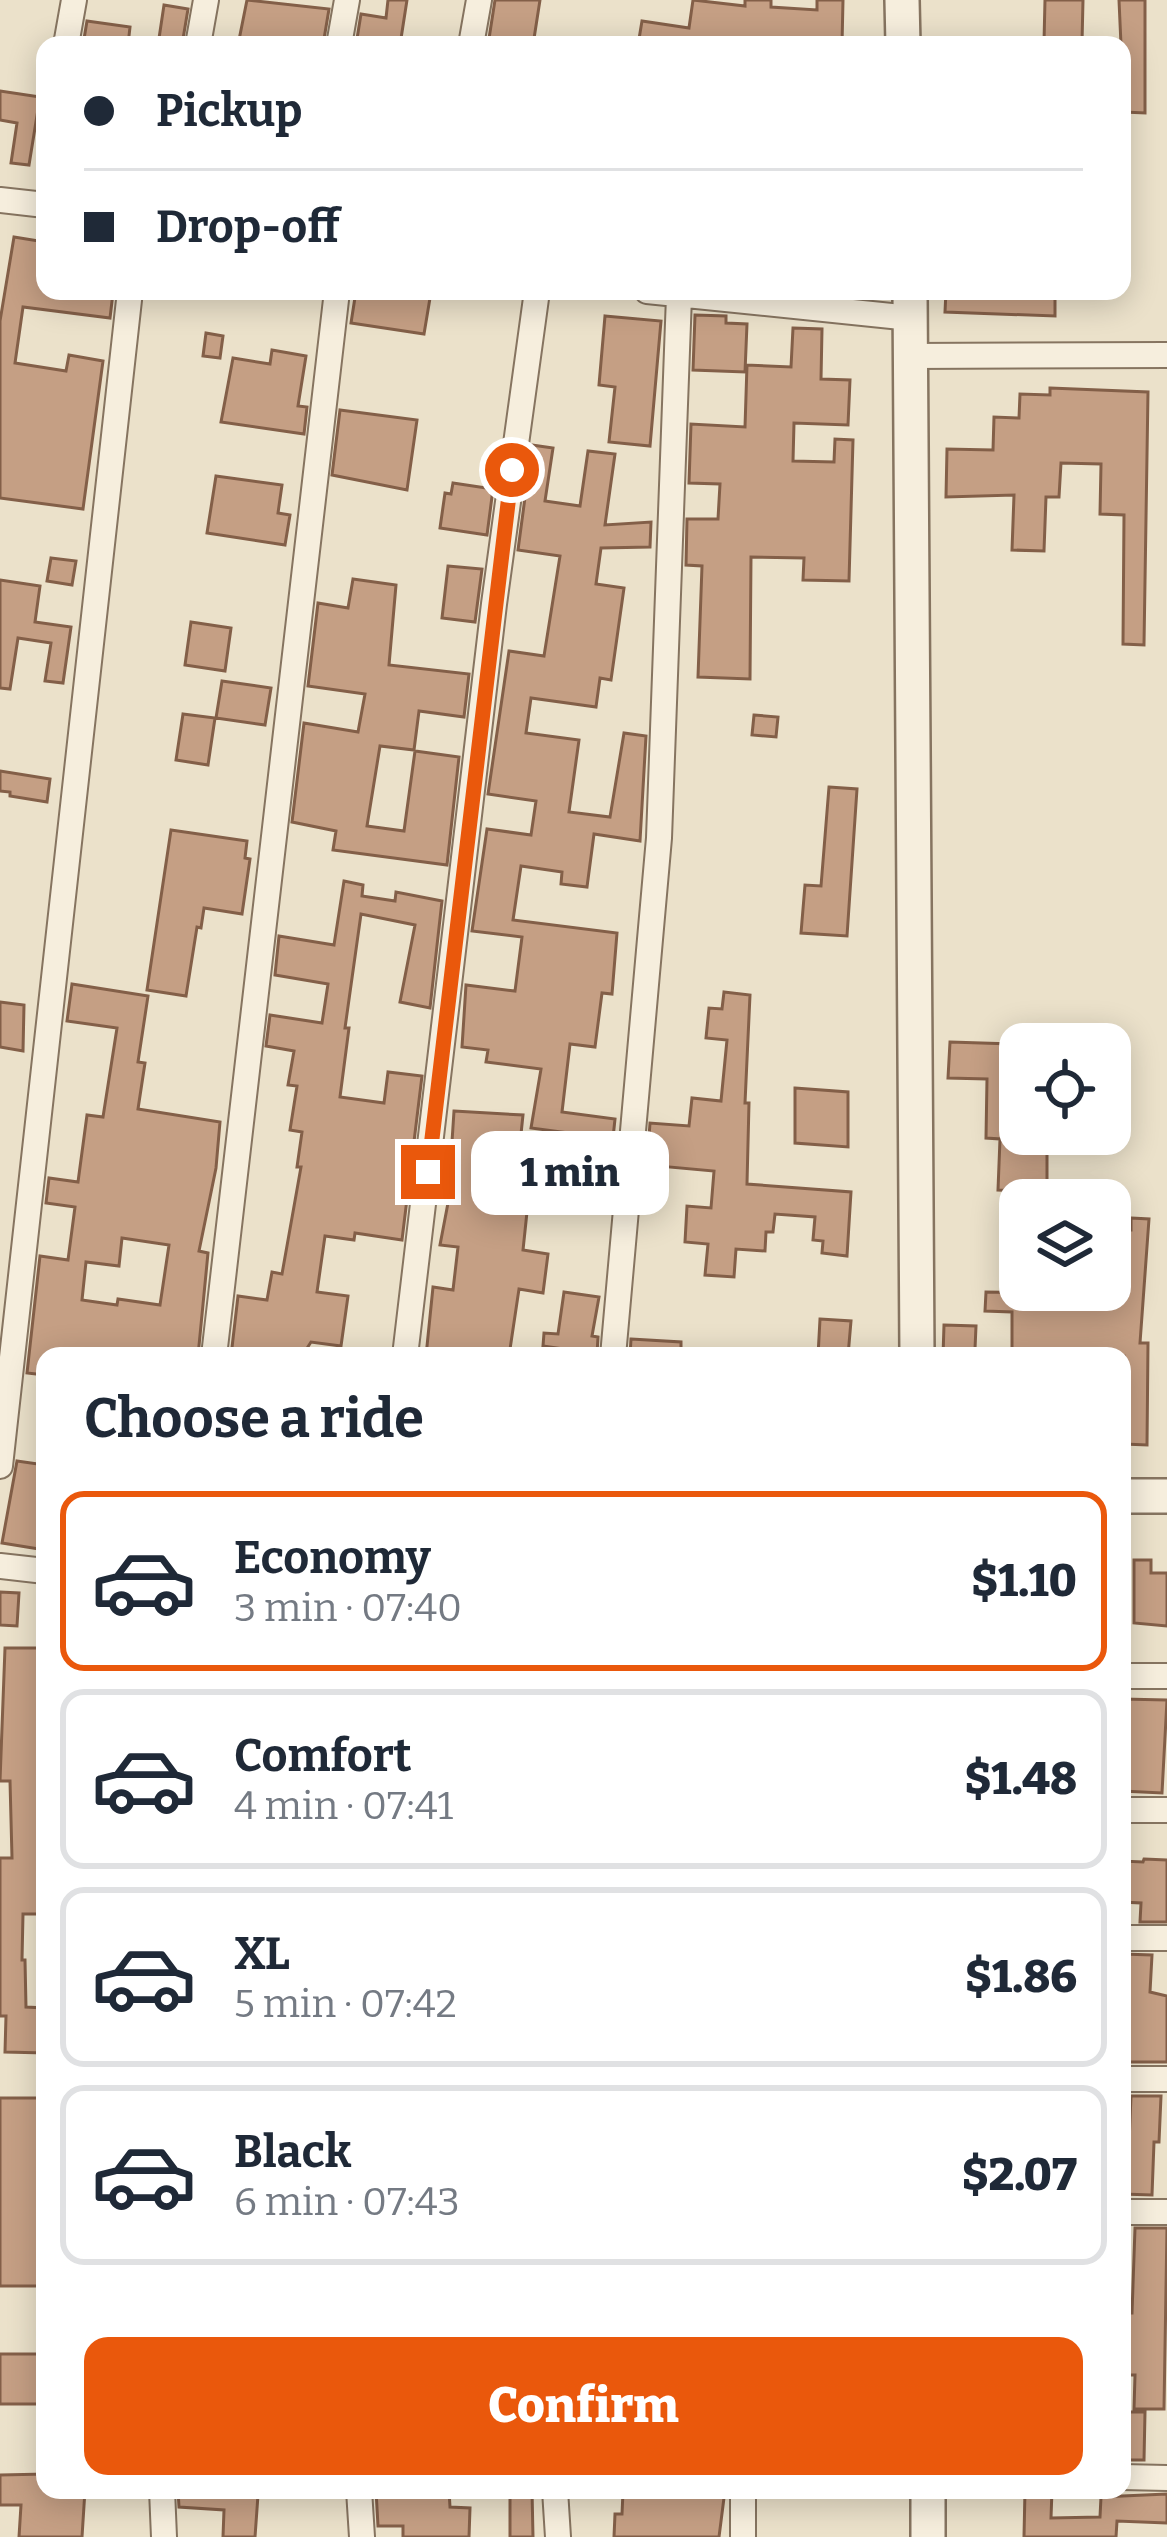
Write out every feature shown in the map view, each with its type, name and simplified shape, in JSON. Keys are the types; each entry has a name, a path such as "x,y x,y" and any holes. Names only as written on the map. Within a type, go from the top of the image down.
{"street":[{"path":"68,36 74,0"},
{"path":"200,36 206,0"},
{"path":"341,36 347,0"},
{"path":"473,36 479,0"},
{"path":"902,0 903,36"},
{"path":"0,200 36,204"},
{"path":"0,1466 129,300"},
{"path":"215,1347 336,300"},
{"path":"406,1347 494,604 536,300"},
{"path":"614,1347 659,838 679,300"},
{"path":"782,300 911,305 916,1347"},
{"path":"910,356 1167,355"},
{"path":"1131,1496 1167,1496"},
{"path":"0,1566 36,1570"},
{"path":"1131,1676 1167,1676"},
{"path":"1131,1810 1167,1810"},
{"path":"1131,1938 1167,1938"},
{"path":"1131,2079 1167,2079"},
{"path":"1131,2212 1167,2212"},
{"path":"1131,2477 1167,2478"},
{"path":"162,2499 164,2537"},
{"path":"360,2499 362,2537"},
{"path":"556,2499 558,2537"},
{"path":"743,2499 743,2537"},
{"path":"928,2499 928,2537"}],"building":[{"path":"247,0 329,9 324,36 240,36"},
{"path":"388,0 407,0 401,36 357,36 361,14 386,18"},
{"path":"495,0 540,0 534,36 489,36"},
{"path":"693,0 745,6 745,0 771,0 771,7 817,10 817,0 843,0 842,36 640,36 642,21 689,28"},
{"path":"1045,0 1083,0 1082,36 1044,36"},
{"path":"1119,0 1145,0 1145,113 1131,112 1131,36 1121,36"},
{"path":"164,5 188,9 184,36 159,36"},
{"path":"87,21 130,27 129,36 84,36"},
{"path":"0,91 36,96 29,165 11,163 17,123 0,120"},
{"path":"14,237 36,241 36,300 112,300 110,318 23,307 15,363 66,371 69,355 103,361 83,509 0,498 0,321"},
{"path":"355,300 430,300 424,334 351,323"},
{"path":"946,300 1055,300 1055,316 945,312"},
{"path":"695,315 726,316 726,323 747,324 745,372 693,370"},
{"path":"605,316 661,321 650,446 609,442 615,387 599,385"},
{"path":"793,328 822,329 821,379 850,380 848,425 794,423 793,461 834,462 835,439 853,440 849,581 803,580 804,558 751,557 750,679 698,677 702,566 686,565 687,519 718,519 720,484 689,483 691,424 745,427 747,365 791,367"},
{"path":"206,333 223,336 220,358 203,356"},
{"path":"272,350 306,356 298,406 307,407 304,434 221,422 233,358 270,364"},
{"path":"1050,388 1148,392 1144,645 1123,644 1124,515 1100,514 1101,464 1061,463 1059,497 1046,497 1044,551 1012,550 1014,495 946,497 947,449 993,450 994,417 1019,418 1020,394 1050,395"},
{"path":"340,410 417,420 407,490 332,475"},
{"path":"532,445 553,448 545,501 580,506 588,451 615,454 605,525 651,522 650,547 601,548 596,584 624,588 611,680 600,678 596,707 531,698 526,733 579,740 569,812 610,817 624,733 646,736 640,841 594,834 587,887 561,884 562,872 521,866 513,920 617,933 612,994 602,993 595,1047 570,1044 562,1112 615,1119 606,1204 574,1199 584,1135 531,1128 541,1069 486,1062 488,1050 462,1047 466,985 515,991 522,937 472,931 487,829 531,835 536,801 488,794 509,651 544,656 560,556 518,550"},
{"path":"216,476 282,485 278,513 290,515 285,545 207,533"},
{"path":"453,483 493,489 487,535 440,528 445,493 451,494"},
{"path":"51,558 76,561 72,585 47,581"},
{"path":"448,566 482,569 475,622 442,618"},
{"path":"353,579 396,585 389,665 469,674 464,717 419,711 414,750 380,746 367,826 404,831 415,751 459,757 447,865 333,850 336,831 292,822 304,723 358,732 365,694 308,686 318,603 348,608"},
{"path":"0,580 40,586 35,622 71,627 63,683 45,681 51,643 18,638 10,689 0,688"},
{"path":"191,622 231,628 225,671 185,665"},
{"path":"222,681 271,688 265,725 216,718"},
{"path":"183,714 215,718 208,765 176,760"},
{"path":"754,715 778,717 776,737 752,735"},
{"path":"0,771 50,779 47,802 0,791"},
{"path":"829,787 857,789 847,936 801,933 805,885 821,886"},
{"path":"171,830 247,841 245,858 250,859 242,914 204,908 186,996 147,990"},
{"path":"344,881 363,885 362,896 395,901 396,892 442,901 430,1008 400,1002 415,925 361,914 345,1028 349,1028 340,1097 384,1103 388,1072 422,1076 402,1240 355,1233 354,1240 325,1236 317,1292 348,1296 341,1346 311,1342 308,1347 232,1347 238,1296 267,1300 272,1272 282,1274 301,1167 297,1167 302,1132 290,1130 297,1086 288,1085 294,1051 266,1046 270,1015 322,1023 328,984 275,975 279,936 334,945"},
{"path":"72,984 148,996 138,1062 145,1063 138,1109 220,1122 199,1251 208,1253 199,1347 36,1347 36,1374 27,1373 40,1256 68,1260 75,1207 46,1203 49,1178 78,1182 87,1115 103,1117 117,1028 67,1021","holes":["122,1238 169,1245 160,1305 82,1300 86,1262 119,1266"]},
{"path":"724,992 750,995 747,1184 851,1192 847,1256 822,1253 823,1241 813,1240 815,1217 775,1214 773,1232 766,1232 765,1251 736,1249 734,1277 705,1275 708,1244 685,1242 687,1206 711,1208 714,1171 647,1165 650,1123 689,1126 692,1098 721,1101 727,1040 706,1038 709,1008 722,1009"},
{"path":"0,1002 24,1005 23,1051 0,1047"},
{"path":"950,1042 999,1044 999,1139 986,1138 987,1079 948,1078"},
{"path":"795,1088 848,1092 848,1147 795,1143"},
{"path":"454,1111 523,1115 513,1210 527,1212 523,1250 548,1254 543,1293 519,1289 510,1347 427,1347 433,1287 453,1290 458,1247 440,1245"},
{"path":"999,1155 1047,1155 1047,1179 999,1179 998,1190"},
{"path":"1131,1218 1149,1219 1140,1343 1148,1343 1147,1445 1131,1444 1131,1347 1012,1347 1012,1312 985,1311 986,1292 999,1292 999,1311 1131,1311"},
{"path":"564,1292 599,1297 592,1336 598,1337 597,1347 543,1346 544,1333 558,1334"},
{"path":"820,1319 851,1321 849,1347 818,1347"},
{"path":"944,1325 976,1326 975,1347 943,1347"},
{"path":"631,1339 681,1342 681,1347 631,1347"},
{"path":"17,1461 36,1464 36,1549 2,1543"},
{"path":"1134,1560 1151,1560 1151,1573 1167,1573 1167,1626 1134,1623"},
{"path":"0,1592 19,1593 17,1626 0,1625"},
{"path":"5,1648 36,1648 36,1914 23,1914 22,1960 26,2007 36,2008 36,2053 5,2052 6,2016 0,2016 0,1858 12,1858 10,1781 0,1781"},
{"path":"1131,1699 1167,1700 1162,1793 1131,1791"},
{"path":"1167,1860 1167,1922 1140,1922 1141,1903 1131,1902 1131,1861"},
{"path":"1131,1954 1152,1955 1150,1992 1167,1996 1167,2062 1131,2062"},
{"path":"1131,2096 1161,2096 1152,2195 1131,2194"},
{"path":"0,2098 36,2098 36,2286 0,2286"},
{"path":"1135,2228 1167,2228 1164,2409 1134,2409"},
{"path":"0,2354 36,2354 36,2404 0,2404"},
{"path":"1131,2412 1145,2412 1144,2460 1131,2460"},
{"path":"36,2474 36,2499 84,2499 82,2537 19,2537 21,2505 0,2505 0,2475"},
{"path":"1167,2494 1167,2523 1117,2521 1116,2537 1024,2537 1025,2499 1052,2499 1051,2518 1100,2517 1101,2499"},
{"path":"179,2499 258,2499 255,2537 223,2537 224,2510 179,2507"},
{"path":"376,2499 450,2499 450,2507 470,2508 469,2537 403,2537 403,2526 378,2526"},
{"path":"510,2499 532,2499 533,2537 510,2537"},
{"path":"623,2499 724,2499 719,2537 614,2537 615,2514 622,2514"}],"route":[{"path":"428,1172 512,470"}]}
